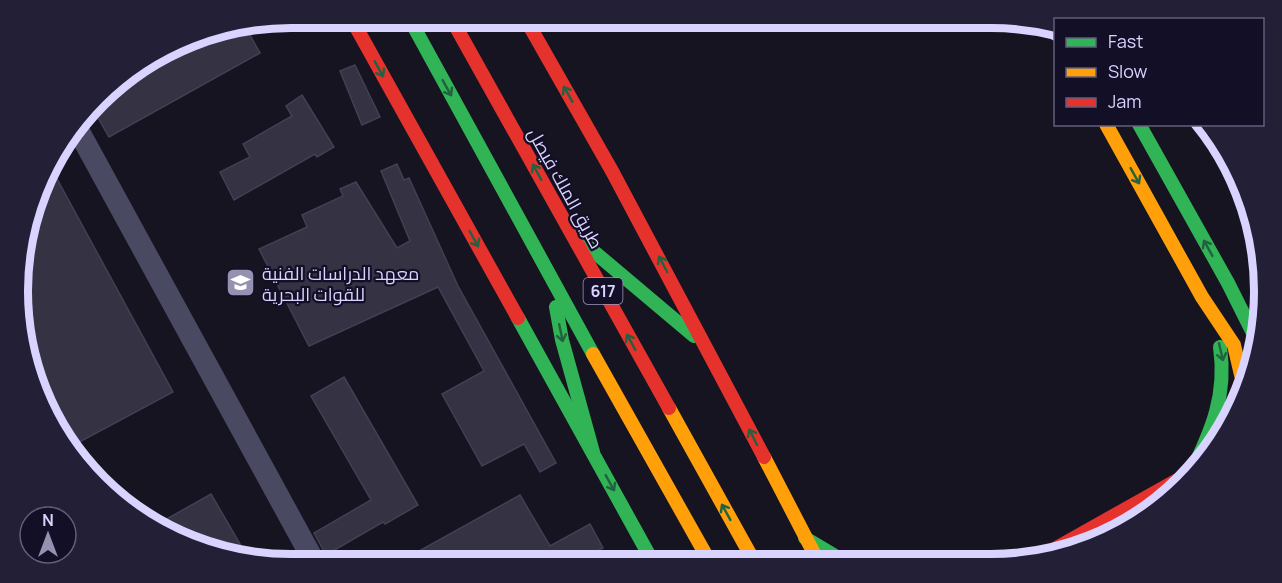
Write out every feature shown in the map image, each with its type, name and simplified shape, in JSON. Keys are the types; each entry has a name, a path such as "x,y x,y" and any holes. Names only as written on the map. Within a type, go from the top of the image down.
{"main road":[{"path":"357,28 649,554"},
{"name":"617","path":"414,28 705,554"},
{"name":"طريق الملك فيصل","path":"458,28 749,554"},
{"path":"531,28 612,171 707,347 814,554"},
{"path":"1107,126 1202,297 1234,345 1241,374"},
{"path":"1140,126 1228,283 1250,329"},
{"path":"570,232 707,347"},
{"path":"550,276 562,340 593,452"},
{"path":"1228,283 1252,314"},
{"path":"1202,297 1218,338 1223,362 1224,381 1221,402 1210,436"},
{"path":"1061,545 1166,487"},
{"path":"805,538 832,554"}],"street":[{"path":"81,134 310,554"}],"building":[{"path":"249,32 260,53 109,137 97,115 131,83 160,64 207,42"},
{"path":"355,65 380,117 362,125 340,71"},
{"path":"302,95 334,147 317,157 315,154 234,200 220,172 250,157 243,144 292,116 286,106"},
{"path":"397,164 404,180 409,178 458,286 556,463 540,472 524,444 482,466 442,394 484,371 438,287 309,346 259,249 307,227 302,215 343,196 340,189 356,182 397,248 410,241 381,171"},
{"path":"56,176 173,392 77,443 64,423 37,360 28,292 37,223"},
{"path":"344,377 418,505 328,554 325,554 314,533 371,500 311,396"},
{"path":"211,494 243,550 207,541 163,521"},
{"path":"520,495 550,546 590,524 603,548 592,554 414,554"}],"traffic: fast":[{"path":"414,28 593,354"},
{"path":"1140,126 1228,283 1251,328"},
{"path":"573,234 694,336"},
{"path":"556,307 562,340 593,452"},
{"path":"518,318 648,554"},
{"path":"1203,446 1219,397 1222,364 1220,347"},
{"path":"805,538 832,554"}],"traffic: slow":[{"path":"1107,126 1202,297 1234,345 1241,374"},
{"path":"593,354 705,554"},
{"path":"669,408 750,554"},
{"path":"764,457 814,554"}],"traffic: jam":[{"path":"357,28 518,318"},
{"path":"457,28 669,408"},
{"path":"531,28 612,171 764,457"},
{"path":"1061,546 1168,485"}],"place":[{"name":"معهد الدراسات الفنية للقوات البحرية","path":"241,283"}]}
